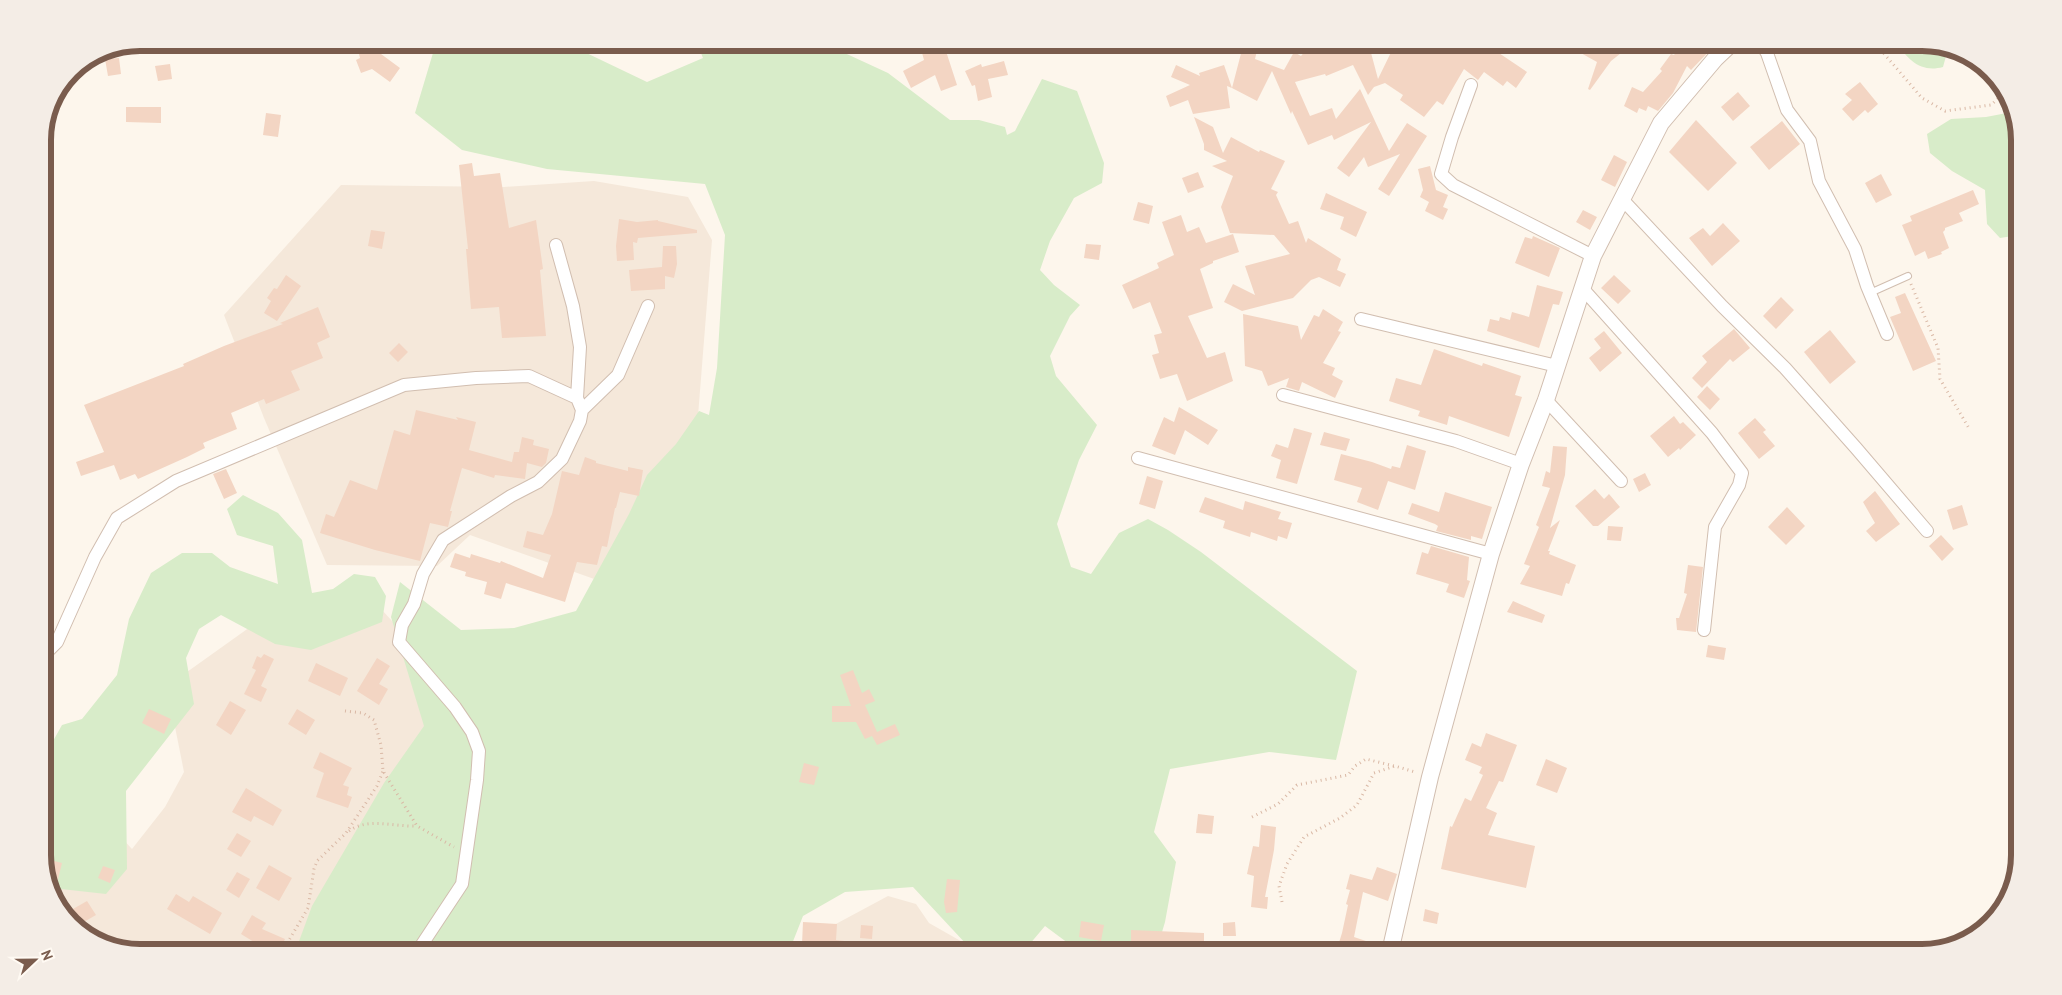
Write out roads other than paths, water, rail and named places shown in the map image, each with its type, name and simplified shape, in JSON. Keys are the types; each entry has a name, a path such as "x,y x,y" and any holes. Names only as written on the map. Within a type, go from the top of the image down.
{"street":[{"path":"1392,944 1430,777 1491,554 1521,464 1546,400 1593,256 1661,123 1723,51"},
{"path":"1766,51 1787,110 1810,141 1819,181 1855,249 1886,334"},
{"path":"1471,85 1441,174 1453,185 1593,256"},
{"path":"1621,198 1722,306 1785,368 1927,531"},
{"path":"556,245 573,306 580,346 576,398 582,410"},
{"path":"1583,289 1712,433 1742,473 1739,485 1715,527 1704,630"},
{"path":"422,944 462,884 477,780 479,751 472,732 455,707 399,642 402,625 414,604 423,574 443,540 511,496 538,482 562,459 580,421 582,410 618,375 648,306"},
{"path":"1361,319 1557,366"},
{"path":"51,648 57,642 95,557 117,518 176,481 404,385 476,378 529,376 576,398"},
{"path":"1283,395 1456,441 1521,464"},
{"path":"1546,400 1622,481"},
{"path":"1138,458 1491,554"}],"lane":[{"path":"1870,293 1908,276"}]}
